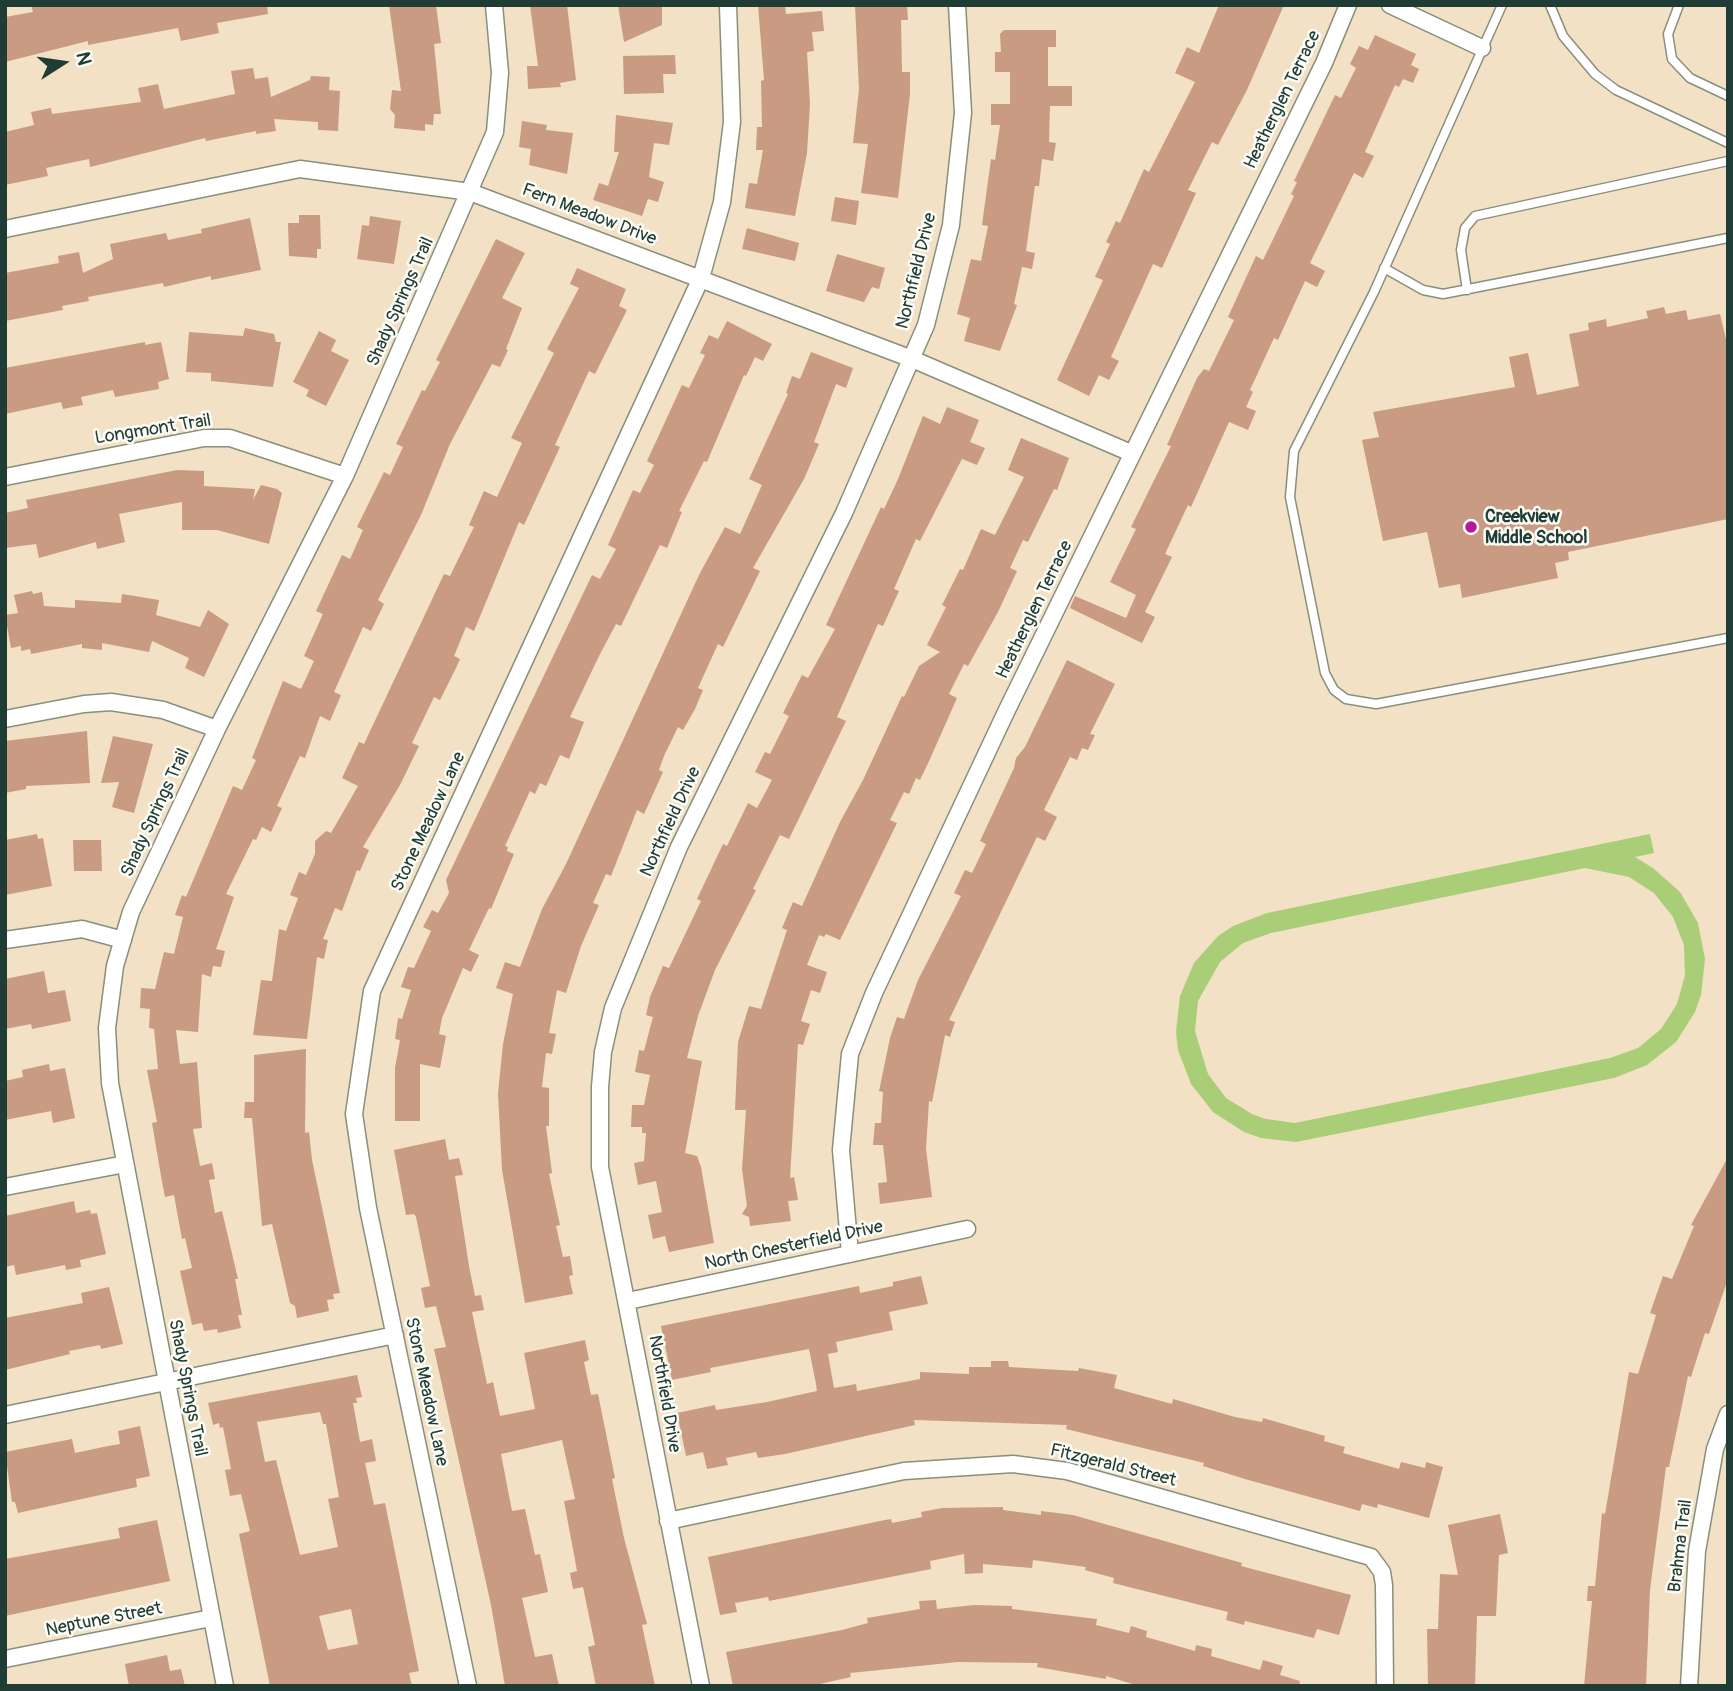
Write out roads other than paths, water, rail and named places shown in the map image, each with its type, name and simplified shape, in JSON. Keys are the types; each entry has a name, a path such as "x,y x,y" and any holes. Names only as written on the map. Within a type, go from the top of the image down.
{"street":[{"name":"Shady Springs Trail","path":"225,1686 110,1083 107,1028 115,966 131,912 217,729 345,476 495,132 500,73 494,5"},
{"name":"Stone Meadow Lane","path":"468,1686 368,1209 354,1115 372,991 701,278 722,202 732,122 729,5"},
{"name":"Northfield Drive","path":"701,1686 628,1301 614,1254 600,1167 600,1087 613,1008 679,847 844,513 926,325 951,225 963,113 957,5"},
{"name":"Heatherglen Terrace","path":"850,1254 841,1150 850,1054 879,981 1131,453 1324,63 1348,5"},
{"path":"1390,5 1482,48"},
{"name":"Fern Meadow Drive","path":"5,229 300,169 470,192 912,359 1131,453"},
{"name":"Longmont Trail","path":"5,477 204,438 230,438 345,476"},
{"path":"5,719 84,704 111,702 163,710 217,729"},
{"path":"5,940 82,929 122,940"},
{"path":"5,1187 125,1164"},
{"name":"North Chesterfield Drive","path":"628,1301 967,1229"},
{"path":"5,1415 167,1384 395,1335"},
{"name":"Brahma Trail","path":"1689,1686 1697,1551 1716,1449 1728,1414"},
{"name":"Fitzgerald Street","path":"668,1521 904,1471 1013,1464 1067,1471 1371,1557 1382,1572 1386,1619 1385,1686"},
{"name":"Neptune Street","path":"5,1659 211,1618"}],"lane":[{"path":"1502,5 1384,268 1299,438 1291,462 1290,497 1299,558 1321,661 1334,690 1353,702 1389,703 1728,638"},
{"path":"1550,5 1563,36 1595,74 1616,90 1728,143"},
{"path":"1679,5 1668,34 1672,58 1690,78 1728,96"},
{"path":"1467,290 1461,250 1465,228 1475,216 1728,161"},
{"path":"1384,268 1434,293 1467,290 1728,238"}],"place":[{"name":"Creekview Middle School","path":"1471,527"}]}
